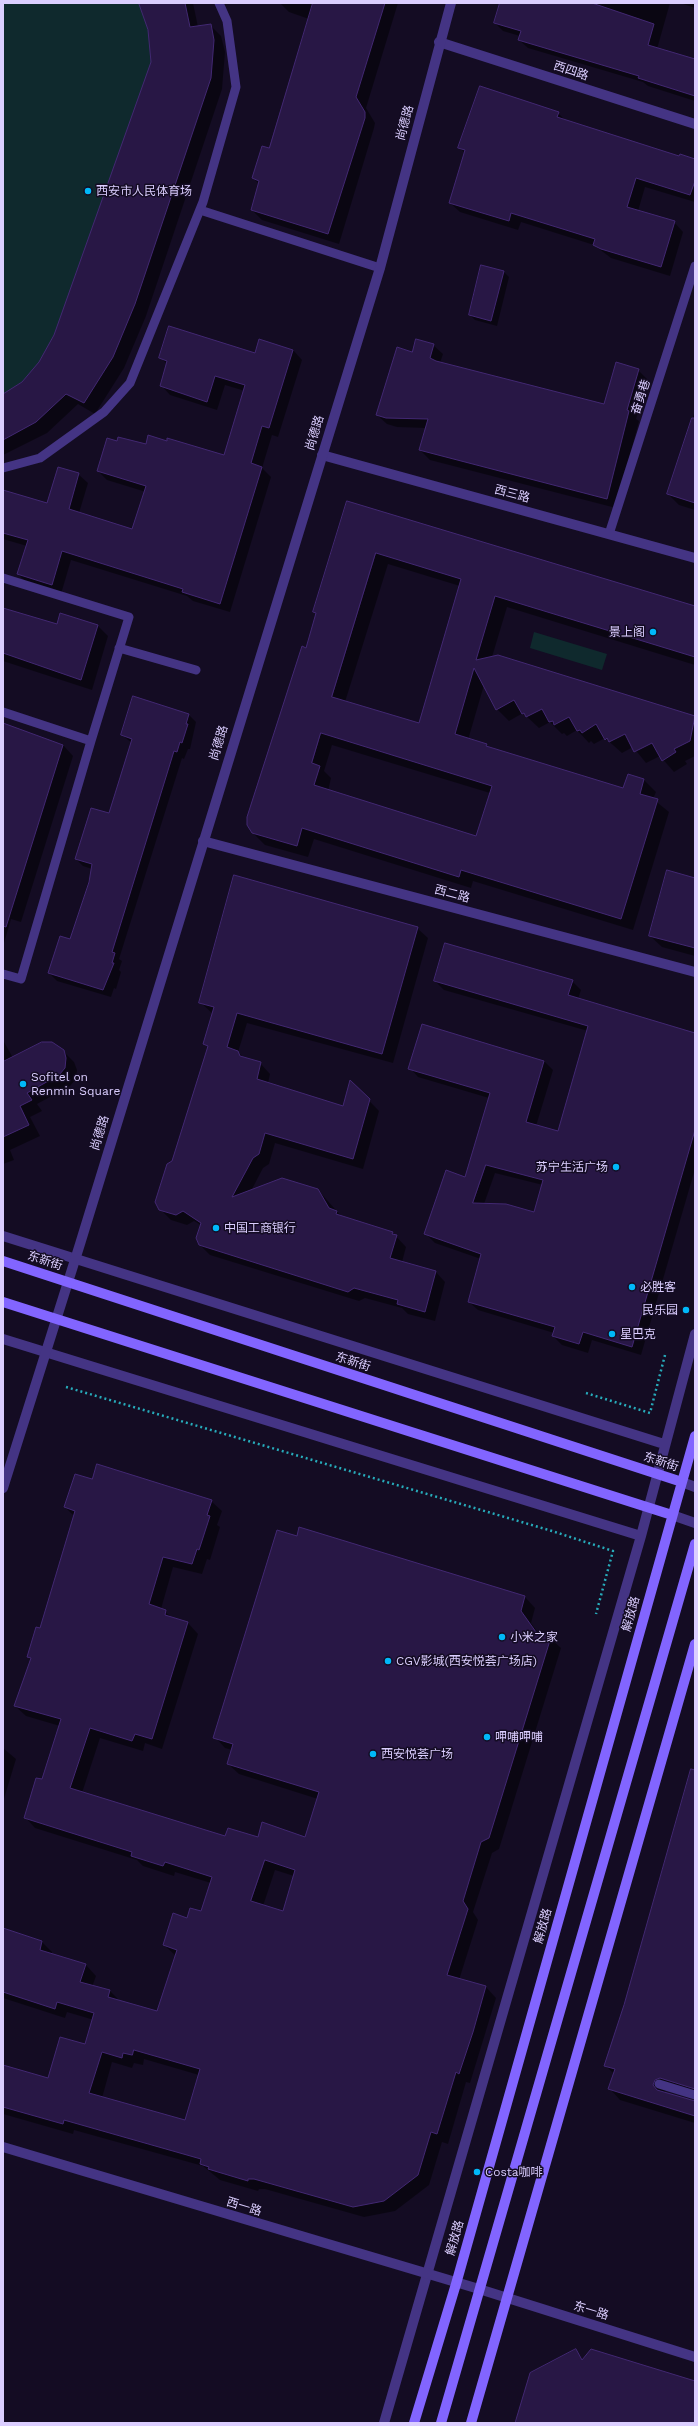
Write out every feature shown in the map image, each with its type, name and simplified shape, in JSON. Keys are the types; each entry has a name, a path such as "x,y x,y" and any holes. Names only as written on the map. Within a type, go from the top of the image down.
{"main road":[{"name":"东新街","path":"3,1261 682,1482"},
{"path":"3,1302 672,1515"},
{"name":"解放路","path":"414,2423 456,2284 695,1436"},
{"path":"441,2423 695,1544"},
{"path":"471,2423 695,1644"}],"street":[{"name":"尚德路","path":"3,1488 76,1258 380,268 439,42 451,3"},
{"name":"西四路","path":"439,42 695,124"},
{"name":"西三路","path":"322,455 695,558"},
{"name":"西二路","path":"203,841 695,972"},
{"path":"3,1236 664,1444"},
{"path":"384,2423 641,1536 664,1444 695,1334"},
{"path":"3,1339 641,1536"},
{"name":"东新街","path":"682,1482 695,1487"},
{"path":"672,1515 695,1523"},
{"name":"西一路","path":"3,2147 456,2284 479,2289"},
{"name":"东一路","path":"479,2289 695,2357"}],"lane":[{"path":"3,468 40,458 104,412 130,382 200,210 236,87 227,21 219,3"},
{"path":"200,210 380,268"},
{"name":"奋勇巷","path":"609,534 695,266"},
{"path":"3,578 129,617 21,979 3,974"},
{"path":"120,648 196,670"},
{"path":"3,712 91,741"},
{"path":"659,2084 695,2095"}],"path":[{"path":"586,1393 650,1413 665,1355"},
{"path":"66,1387 544,1528 613,1552 596,1614"}],"green space":[{"name":"西安市人民体育场","path":"3,3 185,3 190,27 211,24 214,40 211,78 135,304 113,357 84,403 66,394 36,422 3,440"},
{"path":"534,632 607,654 602,670 530,648"}],"building":[{"path":"139,3 185,3 190,27 211,24 214,40 211,78 135,304 113,357 84,403 66,394 36,422 3,440 3,394 22,382 39,362 54,335 151,62 148,30"},
{"path":"313,3 385,3 356,97 365,112 365,118 328,234 251,210 259,181 252,178 262,146 269,148"},
{"path":"500,3 592,3 654,24 648,45 695,59 695,96 638,78 639,76 518,40 521,31 494,23"},
{"path":"480,86 559,112 557,117 679,156 680,154 695,159 695,181 690,195 636,178 627,207 675,221 661,267 601,249 593,245 595,239 511,213 509,221 449,203 465,150 458,148"},
{"path":"481,265 504,271 491,321 469,315"},
{"path":"169,326 255,353 259,339 293,350 269,428 262,426 251,463 262,467 220,604 182,592 183,589 62,551 52,585 17,574 28,540 3,533 3,490 47,503 58,467 79,473 69,509 132,529 146,486 97,471 107,438 117,441 118,437 146,444 148,435 167,441 167,438 224,455 245,385 215,376 207,402 160,386 167,361 159,358"},
{"path":"416,339 434,344 430,358 436,361 604,404 616,362 639,369 627,410 629,411 607,499 419,450 428,419 386,418 376,415 397,347 412,352"},
{"path":"692,418 695,418 695,503 667,494"},
{"path":"347,501 695,606 695,657 495,596 476,660 498,655 695,716 690,741 674,749 676,752 662,761 652,743 634,752 625,734 609,742 607,738 605,740 596,724 582,733 580,730 577,731 569,717 554,725 553,721 549,722 542,709 526,717 524,713 522,714 514,700 496,710 474,668 455,734 487,744 486,746 623,788 628,774 644,779 640,794 658,799 621,919 461,870 459,877 302,828 297,846 252,833 247,825 247,817 302,646 306,648 316,613 313,612","holes":["376,553 461,579 419,723 332,697","321,733 492,786 476,836 314,785 320,766 312,763"]},
{"path":"3,608 57,624 60,613 98,625 81,680 3,653"},
{"path":"133,696 189,714 186,724 188,724 182,743 180,742 177,752 174,751 112,952 115,953 112,963 114,963 103,990 48,973 60,936 70,939 89,882 92,864 75,859 91,808 109,813 132,739 121,735"},
{"path":"3,723 63,745 6,927 3,926"},
{"path":"667,870 695,878 695,948 649,936"},
{"path":"234,875 418,927 382,1054 237,1013 227,1047 238,1051 240,1056 261,1062 257,1079 343,1106 350,1080 370,1099 353,1159 265,1133 259,1154 253,1158 232,1197 282,1178 318,1189 329,1208 337,1211 336,1214 393,1232 392,1234 397,1235 390,1258 436,1271 425,1312 397,1304 398,1300 354,1288 348,1292 199,1245 196,1238 201,1223 183,1211 176,1215 159,1210 155,1202 167,1164 172,1161 208,1046 203,1044 214,1007 199,1003"},
{"name":"苏宁生活广场","path":"445,943 573,980 568,995 695,1033 695,1130 632,1347 583,1332 579,1344 552,1336 555,1327 468,1302 481,1254 424,1234 446,1170 465,1177 490,1093 408,1069 422,1024 544,1061 526,1122 558,1131 588,1026 434,981","holes":["486,1165 543,1180 534,1212 506,1204 473,1203"]},
{"name":"Sofitel on Renmin Square","path":"42,1042 52,1042 64,1050 66,1058 65,1068 59,1075 27,1093 32,1100 20,1106 29,1125 3,1137 3,1062"},
{"path":"97,1464 212,1500 207,1515 210,1516 199,1550 197,1549 192,1564 163,1557 149,1604 166,1610 165,1615 188,1622 152,1739 135,1734 132,1741 90,1728 70,1788 225,1836 228,1828 258,1837 262,1822 305,1837 319,1792 227,1764 233,1744 213,1738 277,1530 297,1536 299,1527 525,1596 521,1611 536,1632 551,1637 489,1838 481,1842 463,1901 468,1909 447,1975 486,1986 473,2032 459,2074 456,2072 437,2134 431,2132 418,2175 384,2201 353,2207 254,2179 248,2179 248,2181 208,2169 209,2167 200,2164 201,2159 64,2120 63,2124 3,2107 3,2065 48,2078 60,2037 85,2044 94,2013 57,2002 55,2009 3,1992 3,1928 42,1941 40,1950 86,1964 80,1982 110,1990 108,1997 157,2011 177,1950 163,1945 173,1913 187,1918 190,1908 201,1911 212,1877 165,1862 163,1866 131,1856 132,1852 24,1818 36,1778 42,1779 61,1719 14,1706 31,1658 27,1657 36,1627 40,1628 75,1511 64,1507 75,1474 92,1479","holes":["265,1860 295,1870 283,1911 251,1901","134,2050 200,2069 185,2120 89,2093 102,2052 122,2058 123,2053 132,2055"]},
{"path":"691,1769 695,1770 695,2089 660,2078 655,2080 653,2085 657,2090 695,2101 695,2116 608,2089 615,2069 604,2066 624,2005"},
{"path":"576,2349 582,2360 591,2349 695,2381 695,2423 515,2423 530,2373"}],"place":[{"name":"西安市人民体育场","path":"88,191"},
{"name":"景上阁","path":"653,632"},
{"name":"Sofitel on Renmin Square","path":"23,1084"},
{"name":"苏宁生活广场","path":"616,1167"},
{"name":"中国工商银行","path":"216,1228"},
{"name":"必胜客","path":"632,1287"},
{"name":"民乐园","path":"686,1310"},
{"name":"星巴克","path":"612,1334"},
{"name":"小米之家","path":"502,1637"},
{"name":"CGV影城(西安悦荟广场店)","path":"388,1661"},
{"name":"呷哺呷哺","path":"487,1737"},
{"name":"西安悦荟广场","path":"373,1754"},
{"name":"Costa咖啡","path":"477,2172"}]}
